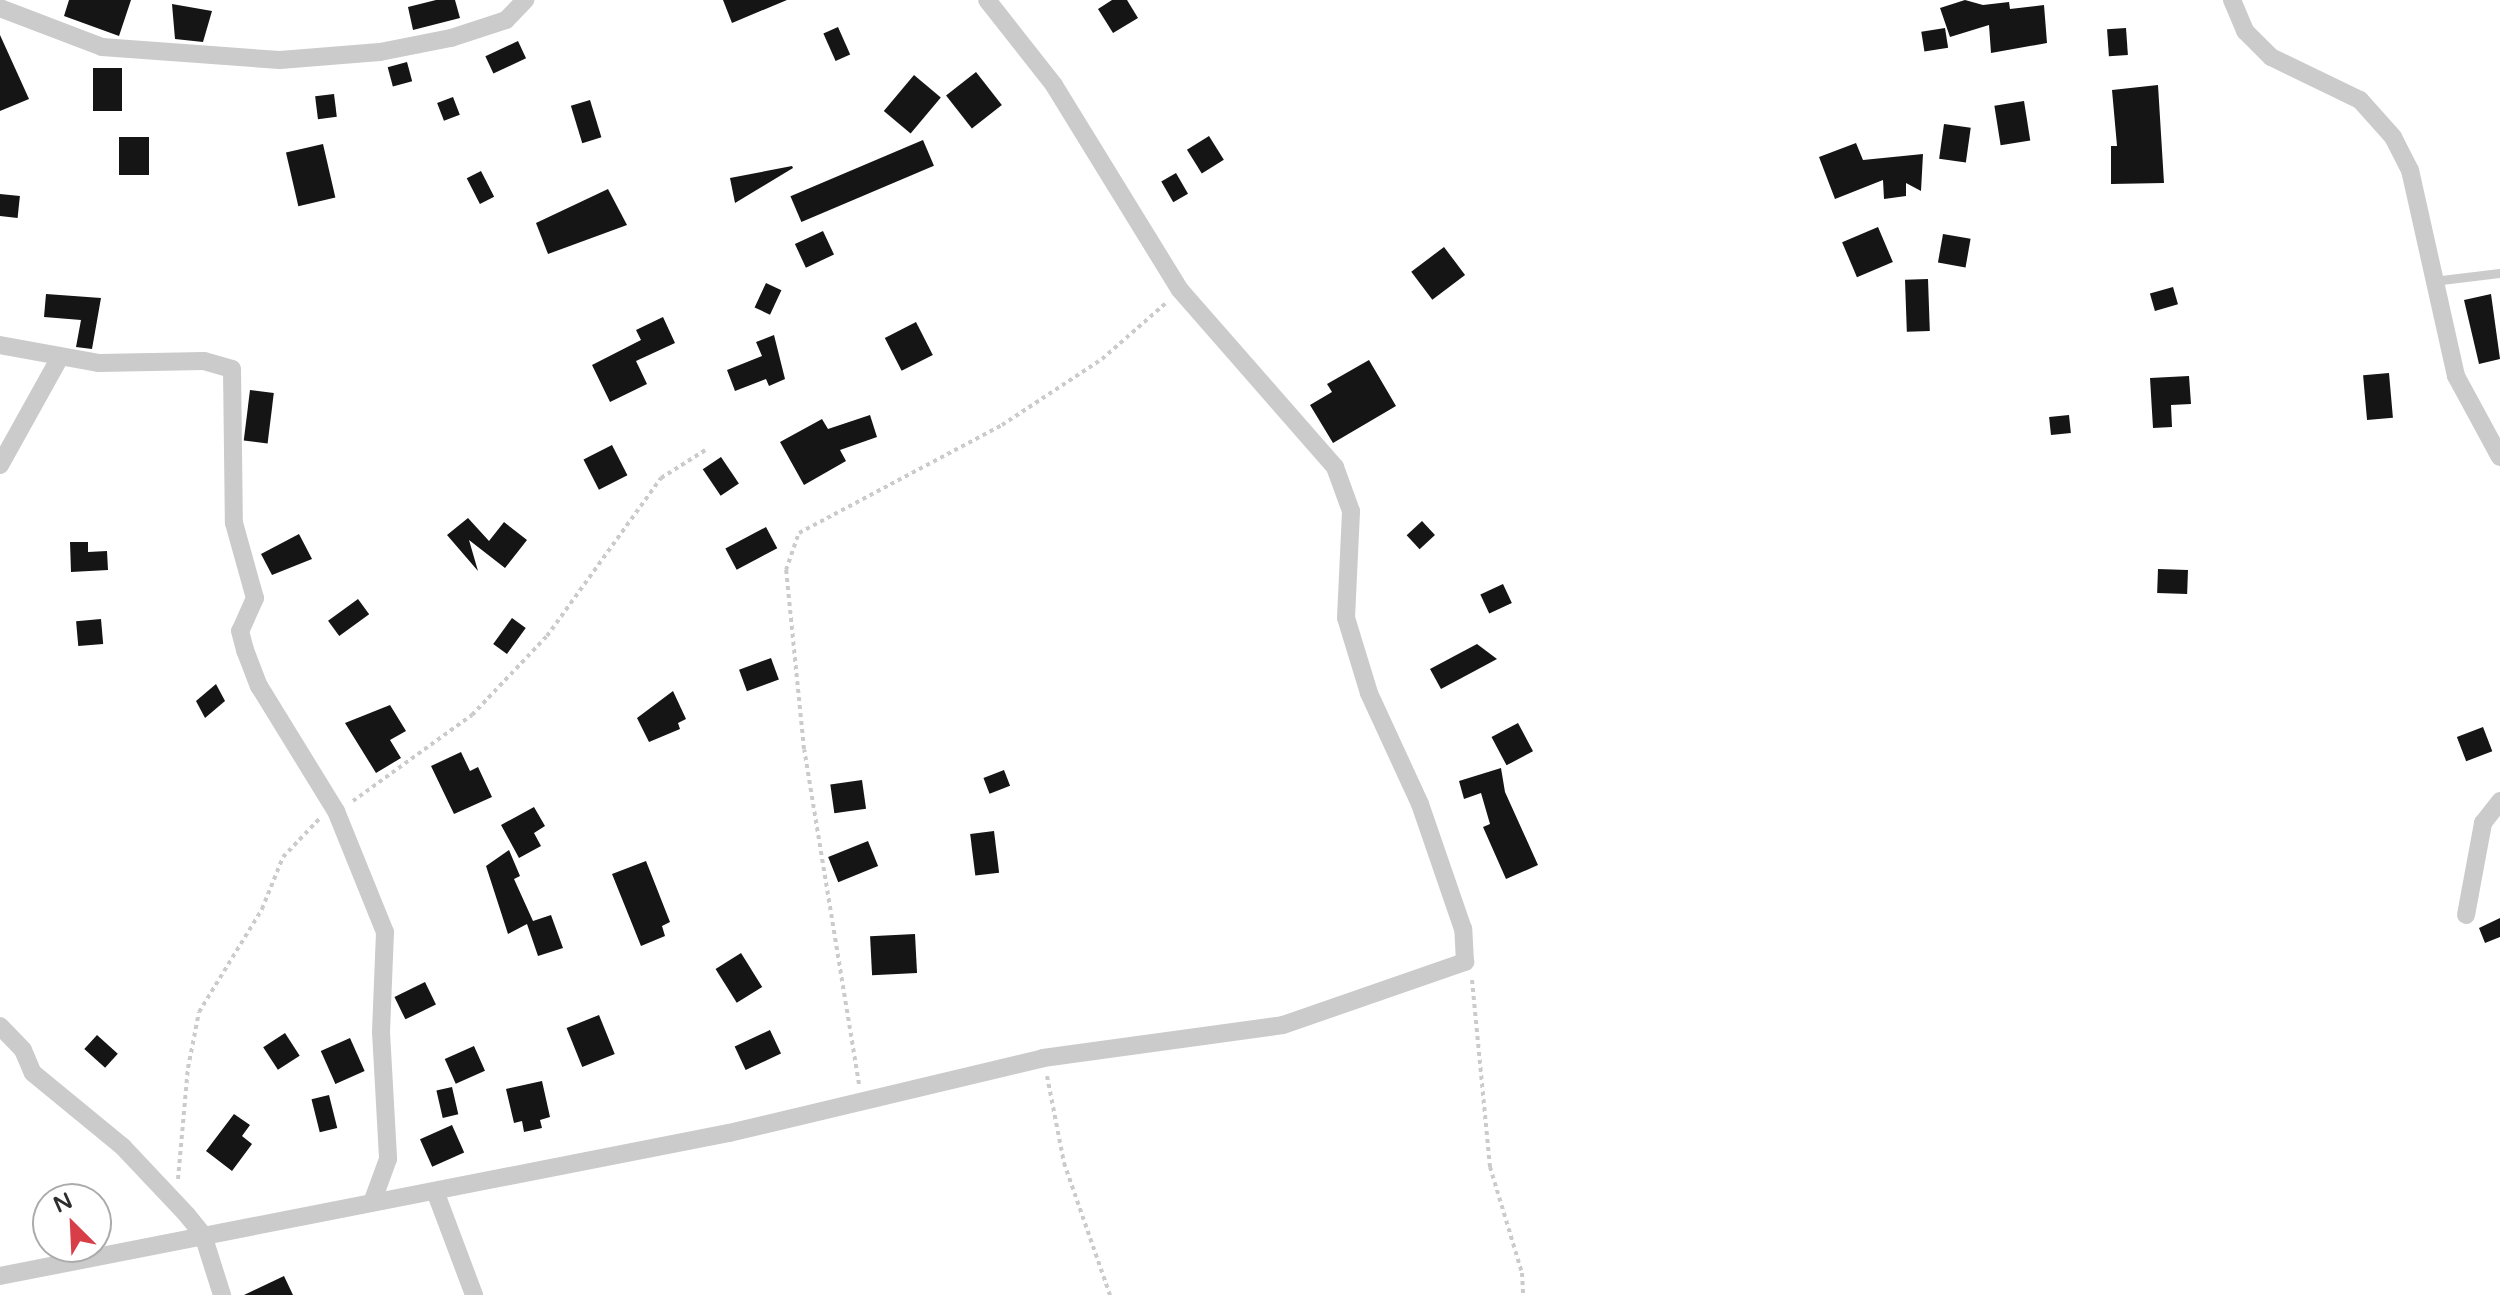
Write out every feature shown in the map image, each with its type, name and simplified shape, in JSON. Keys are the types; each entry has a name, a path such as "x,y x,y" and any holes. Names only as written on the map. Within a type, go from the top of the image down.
{"street":[{"path":"0,8 102,47 280,60 380,52 451,38 506,20 525,0"},
{"path":"0,1276 373,1200 435,1191 862,1101 1043,1058 1283,1025 1457,966 1469,957 1420,804 1369,693 1346,618 1352,537 1345,490 1319,444 1180,290 1054,85 987,0"},
{"path":"2232,0 2245,31 2271,57 2341,88 2376,113 2410,170 2456,376 2500,457"},
{"path":"0,345 99,363 212,361 232,369 234,523 255,598 240,631 259,686 336,811 385,932 381,1032 388,1159 373,1200"},
{"path":"0,465 60,357"},
{"path":"2466,915 2483,823 2500,801"},
{"path":"0,1026 23,1050 33,1073 123,1147 175,1200 203,1235 222,1295"},
{"path":"435,1191 474,1295"}],"lane":[{"path":"2433,281 2500,273"}],"path":[{"path":"862,1101 804,749 786,570 799,533 1002,425 1102,359 1180,290"},
{"path":"175,1200 199,1012 262,909 283,857 304,832 387,781 472,715 547,636 661,478 707,449"},
{"path":"1469,957 1485,1061 1490,1167 1522,1273 1523,1295"},
{"path":"1043,1058 1064,1163 1110,1295"}],"building":[{"path":"69,0 131,0 119,36 64,16"},
{"path":"436,0 455,0 460,18 413,30 408,7"},
{"path":"723,0 787,0 732,23"},
{"path":"1112,0 1127,0 1138,18 1113,33 1098,9"},
{"path":"1965,0 1983,5 2009,2 2010,9 2044,5 2047,43 1991,53 1989,25 1950,37 1940,8"},
{"path":"172,4 212,11 203,42 175,39"},
{"path":"838,27 850,54 836,61 823,34"},
{"path":"1945,28 1948,48 1924,52 1921,32"},
{"path":"2126,28 2128,55 2109,56 2107,29"},
{"path":"0,35 29,99 0,111"},
{"path":"518,41 526,58 493,73 485,56"},
{"path":"407,62 412,81 393,86 388,67"},
{"path":"93,68 122,68 122,111 93,111"},
{"path":"976,72 1002,105 972,128 946,95"},
{"path":"914,75 941,97 911,134 884,111"},
{"path":"2158,85 2164,183 2111,184 2111,146 2117,146 2112,90"},
{"path":"334,94 337,117 318,119 315,96"},
{"path":"453,97 460,115 444,121 437,103"},
{"path":"590,100 601,137 582,143 571,106"},
{"path":"2024,101 2030,141 2001,145 1994,106"},
{"path":"1944,124 1971,128 1966,162 1939,159"},
{"path":"1209,136 1224,160 1202,174 1187,150"},
{"path":"119,137 149,137 149,175 119,175"},
{"path":"923,140 934,166 801,222 790,196"},
{"path":"1856,143 1863,160 1923,154 1921,191 1906,183 1906,196 1884,199 1883,180 1835,199 1819,157"},
{"path":"323,144 335,198 298,206 286,153"},
{"path":"793,168 735,203 730,178"},
{"path":"481,171 494,197 480,204 467,178"},
{"path":"1176,173 1188,194 1173,202 1161,182"},
{"path":"608,189 627,225 548,254 536,223"},
{"path":"0,194 20,196 18,218 0,216"},
{"path":"1878,227 1893,262 1857,277 1842,242"},
{"path":"823,231 834,255 806,268 795,244"},
{"path":"1943,234 1971,239 1966,267 1938,263"},
{"path":"1444,247 1465,275 1432,300 1411,272"},
{"path":"1928,279 1930,331 1907,332 1905,280"},
{"path":"766,283 781,290 770,315 755,307"},
{"path":"2173,287 2178,304 2155,311 2150,294"},
{"path":"46,294 101,298 92,349 76,347 81,320 44,317"},
{"path":"2491,294 2500,359 2479,364 2464,300"},
{"path":"663,317 675,343 636,361 647,384 610,402 592,365 641,340 636,330"},
{"path":"916,322 933,355 902,371 885,338"},
{"path":"774,335 785,379 769,386 766,379 735,391 727,370 762,356 756,342"},
{"path":"1369,360 1396,406 1333,443 1310,405 1332,392 1327,384"},
{"path":"2389,373 2393,418 2367,420 2363,375"},
{"path":"2189,376 2191,404 2171,405 2172,427 2153,428 2150,378"},
{"path":"250,390 274,393 268,444 244,441"},
{"path":"870,415 877,437 840,450 846,461 804,485 780,442 822,419 828,429"},
{"path":"2069,415 2071,433 2051,435 2049,417"},
{"path":"612,445 627,475 599,490 583,460"},
{"path":"721,457 739,484 721,496 703,469"},
{"path":"468,518 489,541 504,522 527,540 505,568 469,540 478,571 447,535"},
{"path":"1422,521 1435,535 1420,549 1407,535"},
{"path":"766,527 777,548 737,570 725,549"},
{"path":"299,534 312,559 272,575 261,554"},
{"path":"70,542 88,542 88,552 107,551 108,570 71,572"},
{"path":"2158,569 2188,570 2187,594 2157,593"},
{"path":"1503,584 1512,603 1489,614 1480,595"},
{"path":"358,599 369,614 339,636 328,621"},
{"path":"512,618 526,628 507,654 493,644"},
{"path":"101,619 103,644 78,646 76,621"},
{"path":"1477,644 1497,659 1441,689 1430,669"},
{"path":"771,658 779,680 747,691 739,670"},
{"path":"216,684 225,701 205,718 196,701"},
{"path":"673,691 686,719 678,723 680,729 649,742 637,718"},
{"path":"390,705 406,731 390,740 401,758 376,773 345,723"},
{"path":"1518,723 1533,751 1507,765 1492,737"},
{"path":"2483,727 2492,751 2466,761 2457,737"},
{"path":"461,752 470,771 478,767 492,797 454,814 431,766"},
{"path":"1501,768 1505,792 1538,865 1506,879 1483,827 1490,824 1481,793 1464,799 1459,781"},
{"path":"1004,770 1010,786 990,794 983,778"},
{"path":"862,780 866,809 834,813 830,784"},
{"path":"534,807 545,826 534,833 541,846 519,858 501,825"},
{"path":"994,831 999,873 975,876 970,834"},
{"path":"868,841 878,866 838,882 828,857"},
{"path":"509,850 520,876 514,879 533,921 551,915 563,948 538,956 527,924 508,934 486,866"},
{"path":"646,861 670,922 662,926 665,936 641,946 612,874"},
{"path":"2500,918 2500,937 2485,943 2479,928"},
{"path":"915,934 917,973 872,975 870,936"},
{"path":"741,953 762,987 737,1003 716,969"},
{"path":"425,982 436,1004 405,1019 394,997"},
{"path":"599,1015 615,1054 582,1067 567,1028"},
{"path":"770,1030 781,1054 746,1070 735,1046"},
{"path":"285,1033 300,1056 278,1070 263,1047"},
{"path":"97,1035 118,1054 105,1068 84,1049"},
{"path":"350,1038 365,1071 335,1084 321,1051"},
{"path":"474,1046 485,1071 456,1084 445,1059"},
{"path":"542,1081 550,1117 540,1120 542,1128 524,1132 522,1121 514,1123 506,1089"},
{"path":"452,1087 458,1114 443,1118 436,1091"},
{"path":"329,1095 337,1128 320,1132 312,1099"},
{"path":"234,1114 250,1125 242,1136 252,1144 232,1171 206,1151"},
{"path":"452,1125 464,1152 432,1167 420,1139"},
{"path":"284,1276 293,1295 244,1295"}]}
